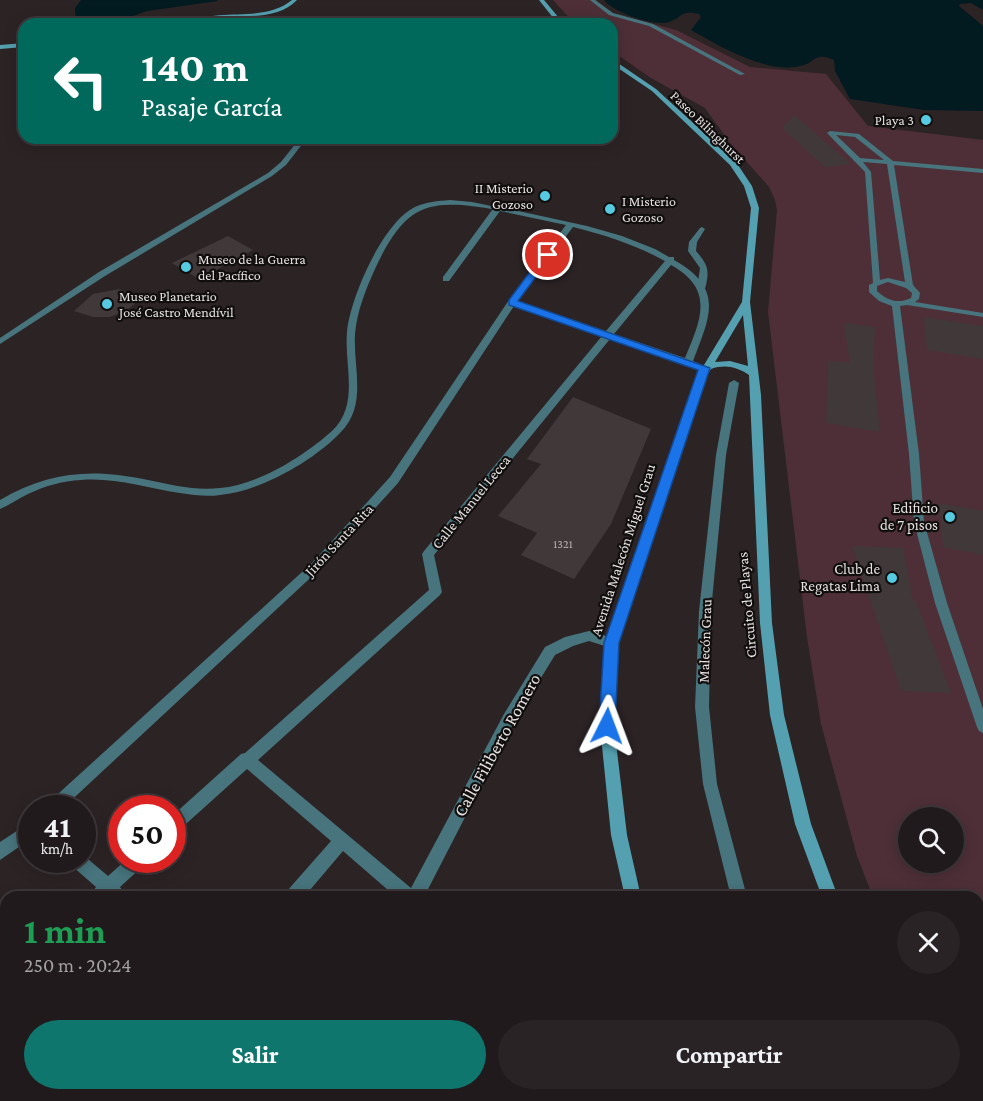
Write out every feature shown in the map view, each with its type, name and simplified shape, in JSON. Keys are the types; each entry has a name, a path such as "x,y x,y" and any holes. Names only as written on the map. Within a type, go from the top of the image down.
{"main road":[{"path":"209,18 266,13 285,8 295,0"},
{"path":"540,0 556,18"},
{"path":"0,47 18,46"},
{"name":"Paseo Bilinghurst","path":"618,65 663,98 733,164 748,186 755,208 746,302"},
{"name":"Avenida Malecón Miguel Grau","path":"632,891 619,836 607,726 611,643 704,368 746,302"},
{"name":"Circuito de Playas","path":"746,302 754,374 766,623 777,715 803,824 828,891"},
{"path":"704,368 712,364 730,364 754,374"}],"street":[{"path":"446,279 498,208 572,224 622,240 671,259 691,275 701,289 706,304 705,317 688,363"},
{"name":"Jirón Santa Rita","path":"67,795 317,565 352,528 394,480 512,302 572,224"},
{"name":"Calle Manuel Lecca","path":"186,814 436,592 428,554 671,259"},
{"path":"512,302 704,368"},
{"name":"Malecón Grau","path":"734,382 721,455 705,611 702,706 710,784 737,891"},
{"name":"Calle Filiberto Romero","path":"417,891 509,718 550,651 570,641 589,636 611,643"},
{"path":"246,759 402,891"},
{"path":"0,852 18,838"},
{"path":"298,891 342,840"},
{"path":"89,873 105,891"},
{"path":"111,891 126,873"}],"lane":[{"path":"592,0 610,14 654,26 742,74"},
{"path":"902,304 917,296 909,286 890,162 857,135 830,133 868,171 876,282 873,285 873,292 882,300 902,304 983,315"},
{"path":"0,342 102,274 263,179 279,168 289,157 296,144"},
{"path":"843,146 853,147"},
{"path":"863,147 873,148"},
{"path":"858,160 983,171"},
{"path":"0,504 34,487 74,477 109,477 196,492 221,492 249,486 267,478 338,431 350,416 354,401 352,321 382,244 394,226 418,207 435,202 468,202 498,208"},
{"path":"701,289 705,264 692,251 693,242 702,229"},
{"path":"876,282 896,281 909,286"},
{"path":"902,304 919,522 941,603 983,727"}],"shaded area":[{"name":"Club de Regatas Lima","path":"553,0 596,0 612,13 676,30 750,67 826,74 868,126 983,140 983,891 871,891 857,856 821,724 807,637 768,312 777,210 775,200 769,187 730,143 705,108 651,78 618,55 618,18 570,18"}],"water":[{"path":"81,0 218,1 147,11 127,18 76,18 75,8"},
{"path":"604,0 983,0 983,10 971,3 959,6 983,26 983,111 924,110 850,99 835,71 834,60 819,57 800,66 773,66 729,51 691,30 701,17 699,14 685,13 669,22 654,22 625,14"}],"building":[{"path":"794,115 851,164 825,167 782,128"},
{"path":"228,236 253,250 199,279 172,263"},
{"name":"Museo Planetario José Castro Mendívil","path":"119,289 142,298 127,310 110,317 93,317 74,311 93,294"},
{"path":"924,317 983,326 983,359 927,350"},
{"path":"844,323 875,327 873,365 880,432 826,423 828,361 850,363"},
{"path":"573,397 651,429 611,524 574,579 521,555 537,533 498,516 541,464 527,459"},
{"name":"Edificio de 7 pisos","path":"939,503 983,511 983,555 943,547"},
{"path":"852,546 903,548 913,601 916,601 951,693 901,691"}],"place":[{"name":"Playa 3","path":"926,120"},
{"name":"II Misterio Gozoso","path":"545,196"},
{"name":"I Misterio Gozoso","path":"610,209"},
{"name":"Museo de la Guerra del Pacífico","path":"186,267"},
{"name":"Museo Planetario José Castro Mendívil","path":"107,304"},
{"name":"Edificio de 7 pisos","path":"950,517"},
{"name":"Club de Regatas Lima","path":"892,578"}],"route":[{"path":"548,255 512,302 704,368 611,643 607,726"}]}
